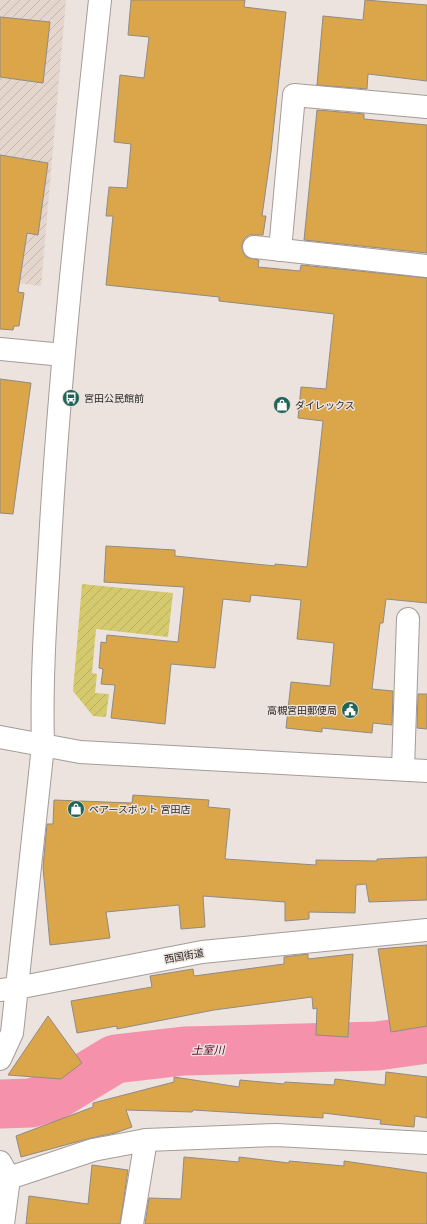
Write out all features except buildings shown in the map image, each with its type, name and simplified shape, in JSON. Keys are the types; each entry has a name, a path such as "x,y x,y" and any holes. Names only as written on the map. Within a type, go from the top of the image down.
{"street":[{"path":"0,1059 12,1033 8,989 42,746 41,698 52,499 63,355 100,0"},
{"path":"280,250 294,95 427,107"},
{"path":"254,247 427,266"},
{"path":"0,349 63,355"},
{"path":"403,769 408,619"},
{"path":"0,737 80,752 427,771"},
{"name":"西国街道","path":"8,989 202,952 427,930"},
{"path":"3,1224 4,1170 93,1150 146,1140 276,1135 427,1143"},
{"path":"132,1224 146,1140"}],"shaded area":[{"path":"0,0 66,0 41,286 0,281"},
{"path":"82,584 173,593 168,637 96,629 92,673 97,674 95,693 109,694 106,717 93,716 73,691"}],"waterway":[{"name":"土室川","path":"0,1104 31,1103 54,1096 115,1059 184,1051 377,1046 427,1039"}],"place":[{"name":"宮田公民館前","path":"71,398"},
{"name":"ダイレックス","path":"282,405"},
{"name":"高槻宮田郵便局","path":"350,710"},
{"name":"ペアースポット 宮田店","path":"76,809"}]}
